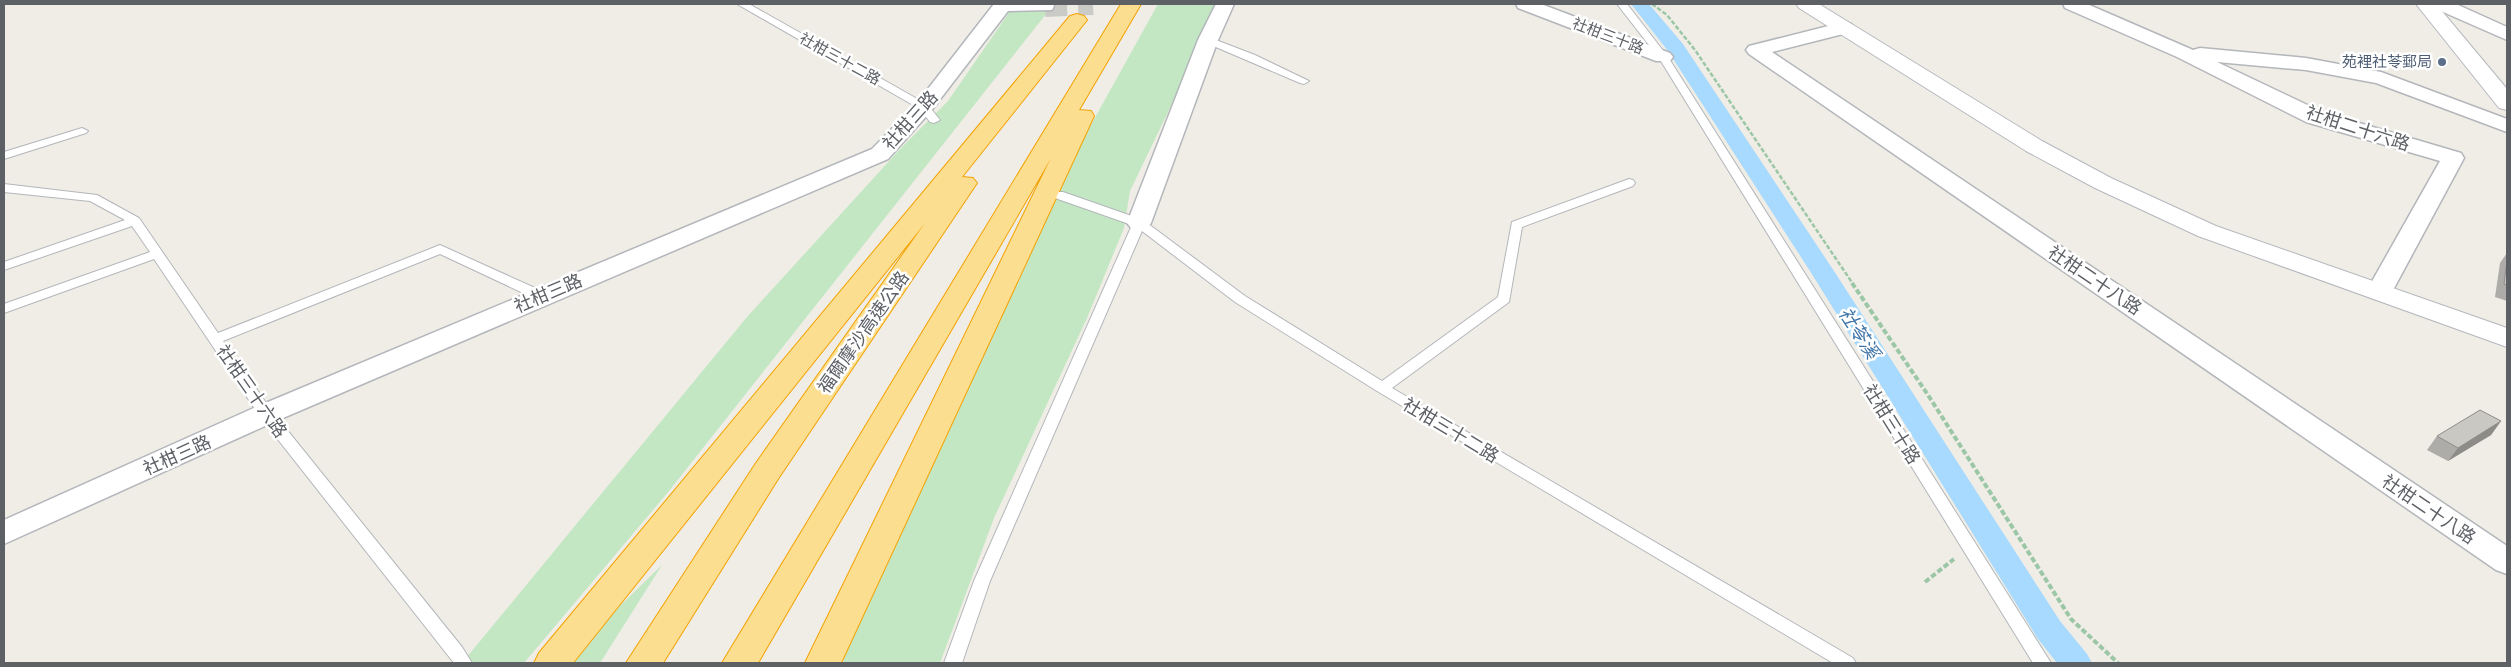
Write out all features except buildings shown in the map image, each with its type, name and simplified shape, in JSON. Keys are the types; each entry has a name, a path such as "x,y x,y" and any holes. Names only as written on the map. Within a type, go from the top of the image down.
{"highway":[{"path":"740,663 1131,4"},
{"path":"823,663 1136,4"},
{"path":"552,663 1082,12"},
{"name":"福爾摩沙高速公路","path":"644,663 767,471 1082,12"}],"street":[{"name":"社柑三路","path":"4,533 266,414 880,154 929,113 1003,4 1045,6"},
{"path":"1138,223 1208,40 1225,4"},
{"name":"社柑三十路","path":"1525,4 1664,57"},
{"path":"1806,4 2034,146 2103,183 2207,232 2507,338"},
{"name":"社柑二十六路","path":"2072,4 2184,52 2314,117 2453,158 2379,292"},
{"path":"2426,4 2507,103"},
{"path":"2441,4 2507,34"},
{"name":"社柑二十八路","path":"1844,28 1756,50 2507,562"},
{"path":"2184,52 2306,64 2381,78 2507,126"}],"lane":[{"name":"社柑三十二路","path":"742,4 929,113"},
{"name":"社柑三十路","path":"1622,4 1664,57 2042,663"},
{"path":"1208,40 1304,81"},
{"path":"4,156 82,131"},
{"path":"1382,388 1504,299 1516,225 1629,183"},
{"name":"社柑三十六路","path":"4,188 93,198 135,221 266,414 455,660"},
{"name":"社柑三十二路","path":"1059,196 1138,223 1240,299 1382,388 1847,663"},
{"path":"4,266 135,221"},
{"path":"953,663 982,581 1138,223"},
{"path":"215,339 440,249 541,296"},
{"path":"4,309 157,254"}],"path":[{"path":"1652,4 1667,15 1695,50 1928,395 2072,619 2118,663"},
{"path":"1925,582 1970,548"}],"green space":[{"path":"1015,4 1054,4 669,491 524,663 462,663 747,317 901,148 948,101"},
{"path":"1158,4 1220,4 1130,191 1124,228 1087,318 994,518 940,663 843,663 862,603 1015,262"},
{"path":"662,565 600,663 569,663 599,626"}],"waterway":[{"name":"社苓溪","path":"1640,4 1676,48 1822,271 2049,630 2076,663"}],"tunnel":[{"path":"1045,6 1093,4"}],"place":[{"name":"苑裡社苓郵局","path":"2442,62"}]}
